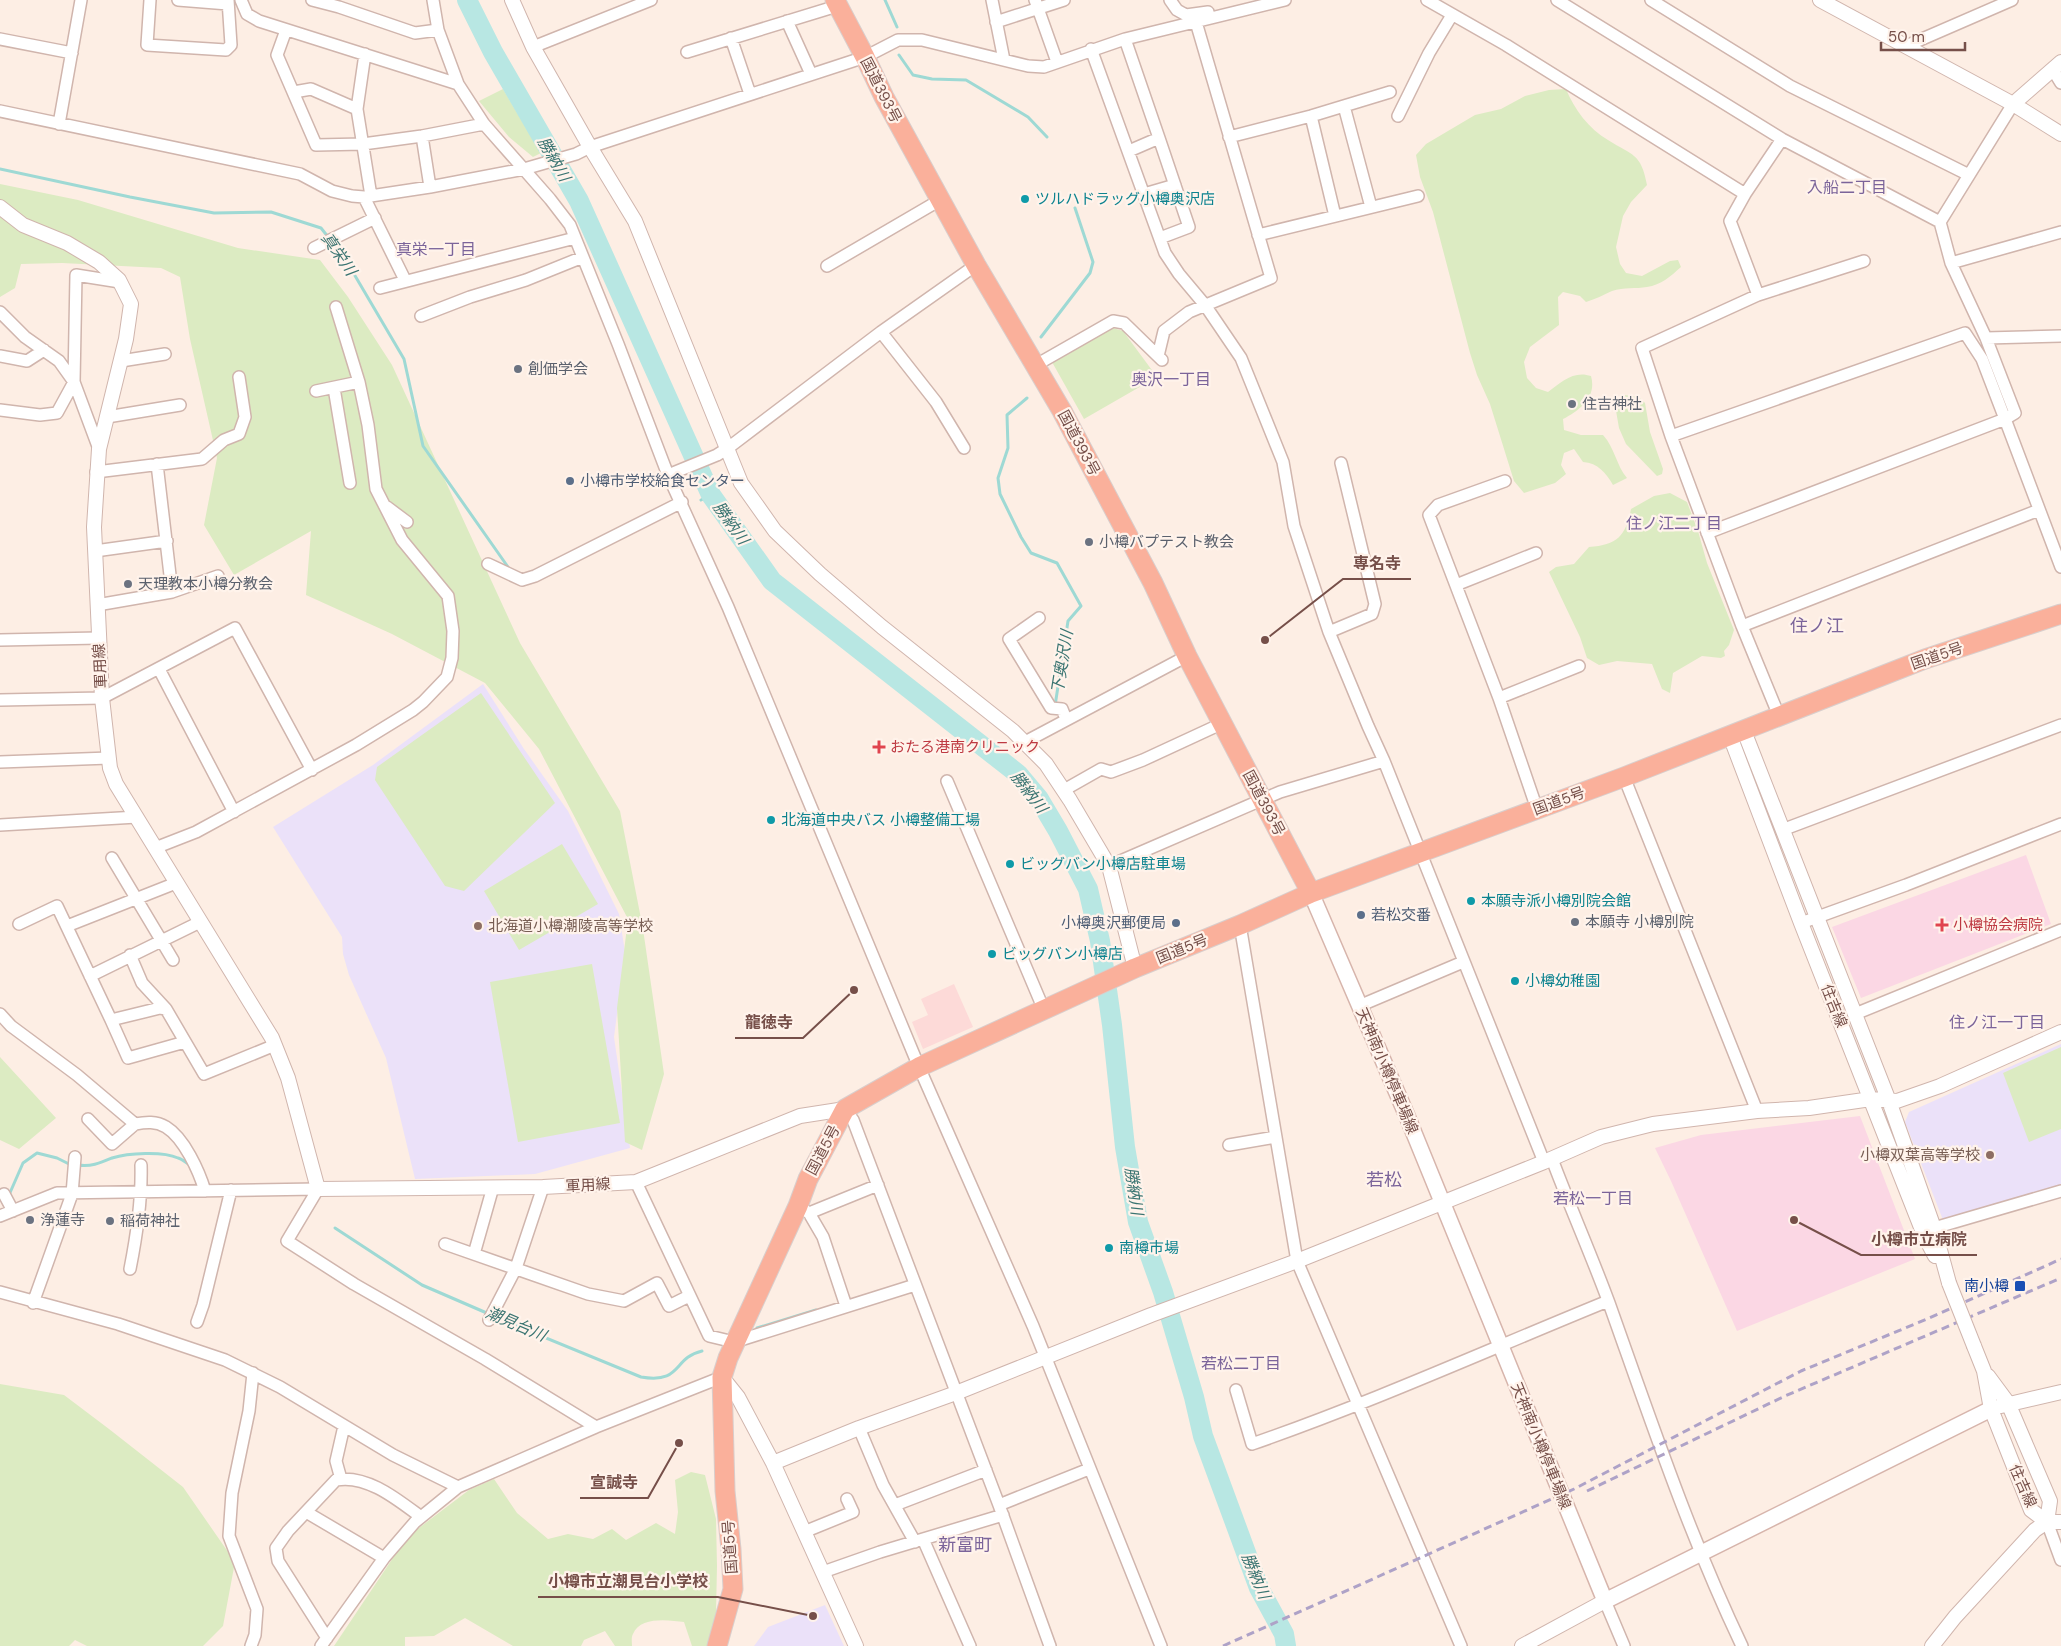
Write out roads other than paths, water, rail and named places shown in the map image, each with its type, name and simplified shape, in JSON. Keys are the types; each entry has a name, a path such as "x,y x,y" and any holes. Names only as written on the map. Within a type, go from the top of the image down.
{"highway":[{"name":"国道393号","path":"836,3 865,57 884,98 976,265 1036,365 1153,584 1187,656 1311,893"},
{"name":"国道5号","path":"717,1646 733,1589 725,1491 722,1377 734,1342 804,1210 808,1179 844,1109 920,1068 1134,968 1240,925 1311,893 1624,777 1925,660 2061,614"}],"main road":[{"name":"天神南小樽停車場線","path":"1311,893 1408,1116 1499,1345 1605,1601"},
{"path":"1605,1601 1992,1409"}],"street":[{"path":"59,124 81,0"},
{"path":"150,0 147,45 210,50 226,50 231,45 228,2 178,0"},
{"path":"241,0 246,14 259,21 458,84"},
{"path":"312,0 339,7 415,33 438,30"},
{"path":"512,0 534,47 590,147 635,221 722,452 741,483 775,531 820,574 882,627 1013,730 1046,764 1064,790 1109,866 1134,968"},
{"path":"534,47 652,0"},
{"path":"992,0 1004,60"},
{"path":"996,22 1036,4 1064,0"},
{"path":"1170,0 1177,10 1186,15 1219,11 1226,15"},
{"path":"0,111 300,174 332,191 352,196 368,196 430,187 530,168 865,57 898,40 922,40 1028,66 1044,67 1091,49 1125,39 1285,0"},
{"path":"1427,0 1506,46 1745,194"},
{"path":"1558,0 1782,139 1940,222"},
{"path":"1651,0 1790,86 1968,175"},
{"path":"1820,0 2013,104 2061,134"},
{"path":"1906,46 2012,0"},
{"path":"431,1 438,30 458,84 484,124 530,168 570,225 682,502 728,607 920,1068 1045,1356 1161,1646"},
{"path":"687,52 787,21 836,3"},
{"path":"1036,4 1057,62"},
{"path":"1398,116 1429,53 1452,15"},
{"path":"787,21 811,74"},
{"path":"1036,365 1113,321 1124,323 1160,358 1164,331 1189,312 1271,278 1196,22"},
{"path":"286,30 278,55 316,145 363,144 422,136 484,124"},
{"path":"731,38 750,94"},
{"path":"1125,39 1189,228 1160,238"},
{"path":"0,40 72,53"},
{"path":"1091,49 1166,253 1174,267 1205,305 1241,358 1283,462 1294,526 1329,632 1384,761 1463,962 1608,1301 1659,1446 1742,1646"},
{"path":"365,54 357,109 363,144 368,196 375,218 406,280"},
{"path":"1707,533 2005,419 2015,413 1986,338 1951,264 1940,222 2013,104 2057,66 2061,83"},
{"path":"294,92 311,88 357,109"},
{"path":"1229,137 1311,116 1390,92"},
{"path":"1344,106 1371,206"},
{"path":"1311,116 1336,216"},
{"path":"422,136 430,187"},
{"path":"1129,151 1159,138"},
{"path":"1758,295 1730,221 1745,194 1782,139"},
{"path":"1144,194 1175,185"},
{"path":"1258,235 1418,196"},
{"path":"827,266 940,200"},
{"name":"軍用線","path":"0,207 23,225 67,243 99,262 111,271 120,282 131,304 121,360 99,449 96,472 94,527 97,605 102,698 109,758 116,784 275,1045 288,1078 318,1189 543,1187 636,1182 800,1116 844,1109"},
{"path":"314,248 375,218"},
{"path":"1951,264 2061,232"},
{"path":"380,288 575,238"},
{"path":"421,316 470,297 526,280 583,257"},
{"path":"1779,716 1707,533 1671,436 1642,348 1758,295 1864,261"},
{"path":"672,474 722,452 881,332 976,265"},
{"path":"0,410 40,415 57,413 74,382 76,275 120,282"},
{"path":"155,848 196,832 356,745 423,702 447,677 452,658 453,623 448,596 402,540 376,489 368,425 359,382 336,307"},
{"path":"0,312 24,337 59,360 74,382 99,449"},
{"path":"881,332 936,402 964,448"},
{"path":"1671,436 1965,333 1982,359 2061,567"},
{"path":"1986,338 2061,336"},
{"path":"0,356 27,360 44,350"},
{"path":"121,360 165,354"},
{"path":"96,472 202,459 224,440 239,434 245,417 239,377"},
{"path":"316,391 359,382"},
{"path":"334,388 350,483"},
{"path":"107,417 180,405"},
{"path":"1329,632 1372,614 1375,604 1341,463"},
{"path":"157,464 172,592"},
{"path":"1505,481 1438,505 1429,515 1499,698 1537,809"},
{"path":"488,564 522,580 535,576 682,502"},
{"path":"384,504 406,522"},
{"path":"1742,626 2039,510"},
{"path":"95,551 167,541"},
{"path":"1456,585 1536,553"},
{"path":"97,605 172,592 218,576"},
{"path":"1039,618 1009,639 1051,708 1062,709 1066,719"},
{"path":"0,700 102,698 235,628 312,770"},
{"path":"0,640 99,638"},
{"path":"1025,742 1187,656"},
{"path":"1499,698 1579,666"},
{"path":"159,668 234,812"},
{"path":"1064,790 1101,769 1111,772 1142,760 1223,722"},
{"path":"1782,830 2061,725"},
{"name":"住吉線","path":"1737,734 1782,830 1889,1100 1934,1228 1947,1277 1984,1371 1992,1409 2031,1510 2047,1522 2050,1501 2008,1404 1984,1371"},
{"name":"住吉線","path":"1737,734 1801,923 1924,1235 1947,1277"},
{"path":"0,762 109,758"},
{"path":"1109,866 1280,792 1384,761"},
{"path":"1624,777 1757,1111"},
{"path":"947,780 1044,1010"},
{"path":"0,824 137,817"},
{"path":"1801,923 2061,824"},
{"path":"112,858 173,960"},
{"path":"67,926 176,883"},
{"path":"19,924 57,906 128,1058 185,1042"},
{"path":"90,976 200,922"},
{"path":"1240,925 1297,1261 1360,1405 1461,1646"},
{"path":"1855,1014 2061,930"},
{"path":"130,955 142,983 166,1009 204,1074 275,1045"},
{"path":"1359,1006 1463,962"},
{"path":"111,1020 160,1008 166,1009"},
{"path":"0,1014 11,1026 77,1075 135,1124"},
{"path":"773,1463 859,1428 956,1393 1151,1315 1297,1261 1601,1137 1653,1124 1757,1111 1809,1108 1871,1099 1897,1100 1940,1086 2061,1032"},
{"path":"844,1109 853,1120 878,1185 1001,1510 1050,1646"},
{"path":"88,1119 112,1144 135,1124 149,1121 166,1127 182,1143 198,1169 205,1191"},
{"path":"1229,1146 1276,1137"},
{"path":"33,1302 72,1194 75,1163"},
{"path":"130,1269 138,1230 142,1192 141,1165"},
{"path":"636,1182 709,1336 734,1342 845,1303 915,1285"},
{"path":"845,1303 823,1237 804,1210 878,1185"},
{"path":"474,1254 493,1187"},
{"path":"491,1316 516,1268 543,1187"},
{"path":"0,1216 7,1202 57,1193 318,1189"},
{"path":"318,1189 287,1241 354,1284 485,1359 596,1427"},
{"path":"196,1322 203,1305 232,1190"},
{"path":"1934,1228 2061,1191"},
{"path":"446,1244 588,1294 624,1301 657,1283 669,1306 690,1296"},
{"path":"0,1293 118,1324 225,1360 280,1387 393,1455 458,1487"},
{"path":"1236,1390 1252,1444 1360,1405 1499,1345 1608,1301"},
{"path":"251,1646 255,1635 257,1609 228,1536 232,1493 249,1411 253,1373"},
{"path":"421,1517 364,1481 341,1479 336,1480 288,1531 276,1548 278,1560 324,1642 384,1558 421,1517 458,1487 596,1427 722,1377 738,1396 773,1463 856,1646"},
{"path":"1992,1409 2061,1392"},
{"path":"341,1479 336,1461 344,1426"},
{"path":"859,1428 884,1485 919,1540 970,1646"},
{"path":"823,1572 1001,1510 1089,1469"},
{"path":"895,1505 986,1470"},
{"path":"804,1532 853,1512 847,1499"},
{"path":"306,1512 384,1558"},
{"path":"1932,1646 2029,1537 2047,1522 2061,1522"},
{"path":"2047,1522 2061,1560"},
{"path":"1522,1646 1538,1642 1605,1601 1624,1646"}],"waterway":[{"name":"勝納川","path":"467,0 493,52 579,201 711,495 772,581 1018,774 1039,799 1088,889 1100,941 1112,1025 1125,1147 1138,1222 1163,1292 1194,1397 1203,1436 1259,1588 1284,1634 1286,1646"},
{"name":"下奥沢川","path":"885,0 897,27"},
{"path":"899,55 913,75 932,79 966,80 1028,117 1047,137"},
{"name":"真栄川","path":"0,169 214,213 271,212 321,228 344,257 404,359 423,446 508,567"},
{"name":"下奥沢川","path":"1041,337 1090,273 1093,262 1075,208"},
{"name":"下奥沢川","path":"1027,398 1007,415 1008,448 998,478 1000,494 1031,553 1057,563 1081,606 1068,621 1055,706"},
{"name":"真栄川","path":"701,500 711,495"},
{"name":"潮見台川","path":"9,1195 23,1163 37,1153 57,1158 71,1165"},
{"name":"潮見台川","path":"78,1165 91,1165 119,1156 164,1154 182,1159 192,1166"},
{"name":"潮見台川","path":"335,1228 422,1285 489,1314"},
{"name":"潮見台川","path":"757,1328 816,1310"},
{"name":"潮見台川","path":"495,1317 641,1377 664,1377 671,1374 692,1354 702,1351"}],"railway":[{"path":"1223,1646 1574,1489 1801,1371 1927,1319 2061,1259"},
{"path":"1587,1491 1785,1396 2061,1278"}],"place":[{"name":"ツルハドラッグ小樽奥沢店","path":"1025,199"},
{"name":"創価学会","path":"518,369"},
{"name":"住吉神社","path":"1572,404"},
{"name":"小樽市学校給食センター","path":"570,481"},
{"name":"小樽バプテスト教会","path":"1089,542"},
{"name":"天理教本小樽分教会","path":"128,584"},
{"name":"専名寺","path":"1265,640"},
{"name":"おたる港南クリニック","path":"879,747"},
{"name":"北海道中央バス 小樽整備工場","path":"771,820"},
{"name":"ビッグバン小樽店駐車場","path":"1010,864"},
{"name":"本願寺派小樽別院会館","path":"1471,901"},
{"name":"若松交番","path":"1361,915"},
{"name":"本願寺 小樽別院","path":"1575,922"},
{"name":"小樽奥沢郵便局","path":"1176,923"},
{"name":"小樽協会病院","path":"1942,925"},
{"name":"北海道小樽潮陵高等学校","path":"478,926"},
{"name":"ビッグバン小樽店","path":"992,954"},
{"name":"小樽幼稚園","path":"1515,981"},
{"name":"龍徳寺","path":"854,990"},
{"name":"小樽双葉高等学校","path":"1990,1155"},
{"name":"浄蓮寺","path":"30,1220"},
{"name":"小樽市立病院","path":"1794,1220"},
{"name":"稲荷神社","path":"110,1221"},
{"name":"南樽市場","path":"1109,1248"},
{"name":"南小樽","path":"2020,1286"},
{"name":"宣誠寺","path":"679,1443"},
{"name":"小樽市立潮見台小学校","path":"813,1616"}],"district":[{"name":"入船二丁目","path":"1847,187"},
{"name":"真栄一丁目","path":"436,249"},
{"name":"奥沢一丁目","path":"1171,379"},
{"name":"住ノ江二丁目","path":"1674,523"},
{"name":"住ノ江","path":"1817,626"},
{"name":"住ノ江一丁目","path":"1997,1022"},
{"name":"若松","path":"1384,1180"},
{"name":"若松一丁目","path":"1593,1198"},
{"name":"若松二丁目","path":"1241,1363"},
{"name":"新富町","path":"965,1545"}]}
